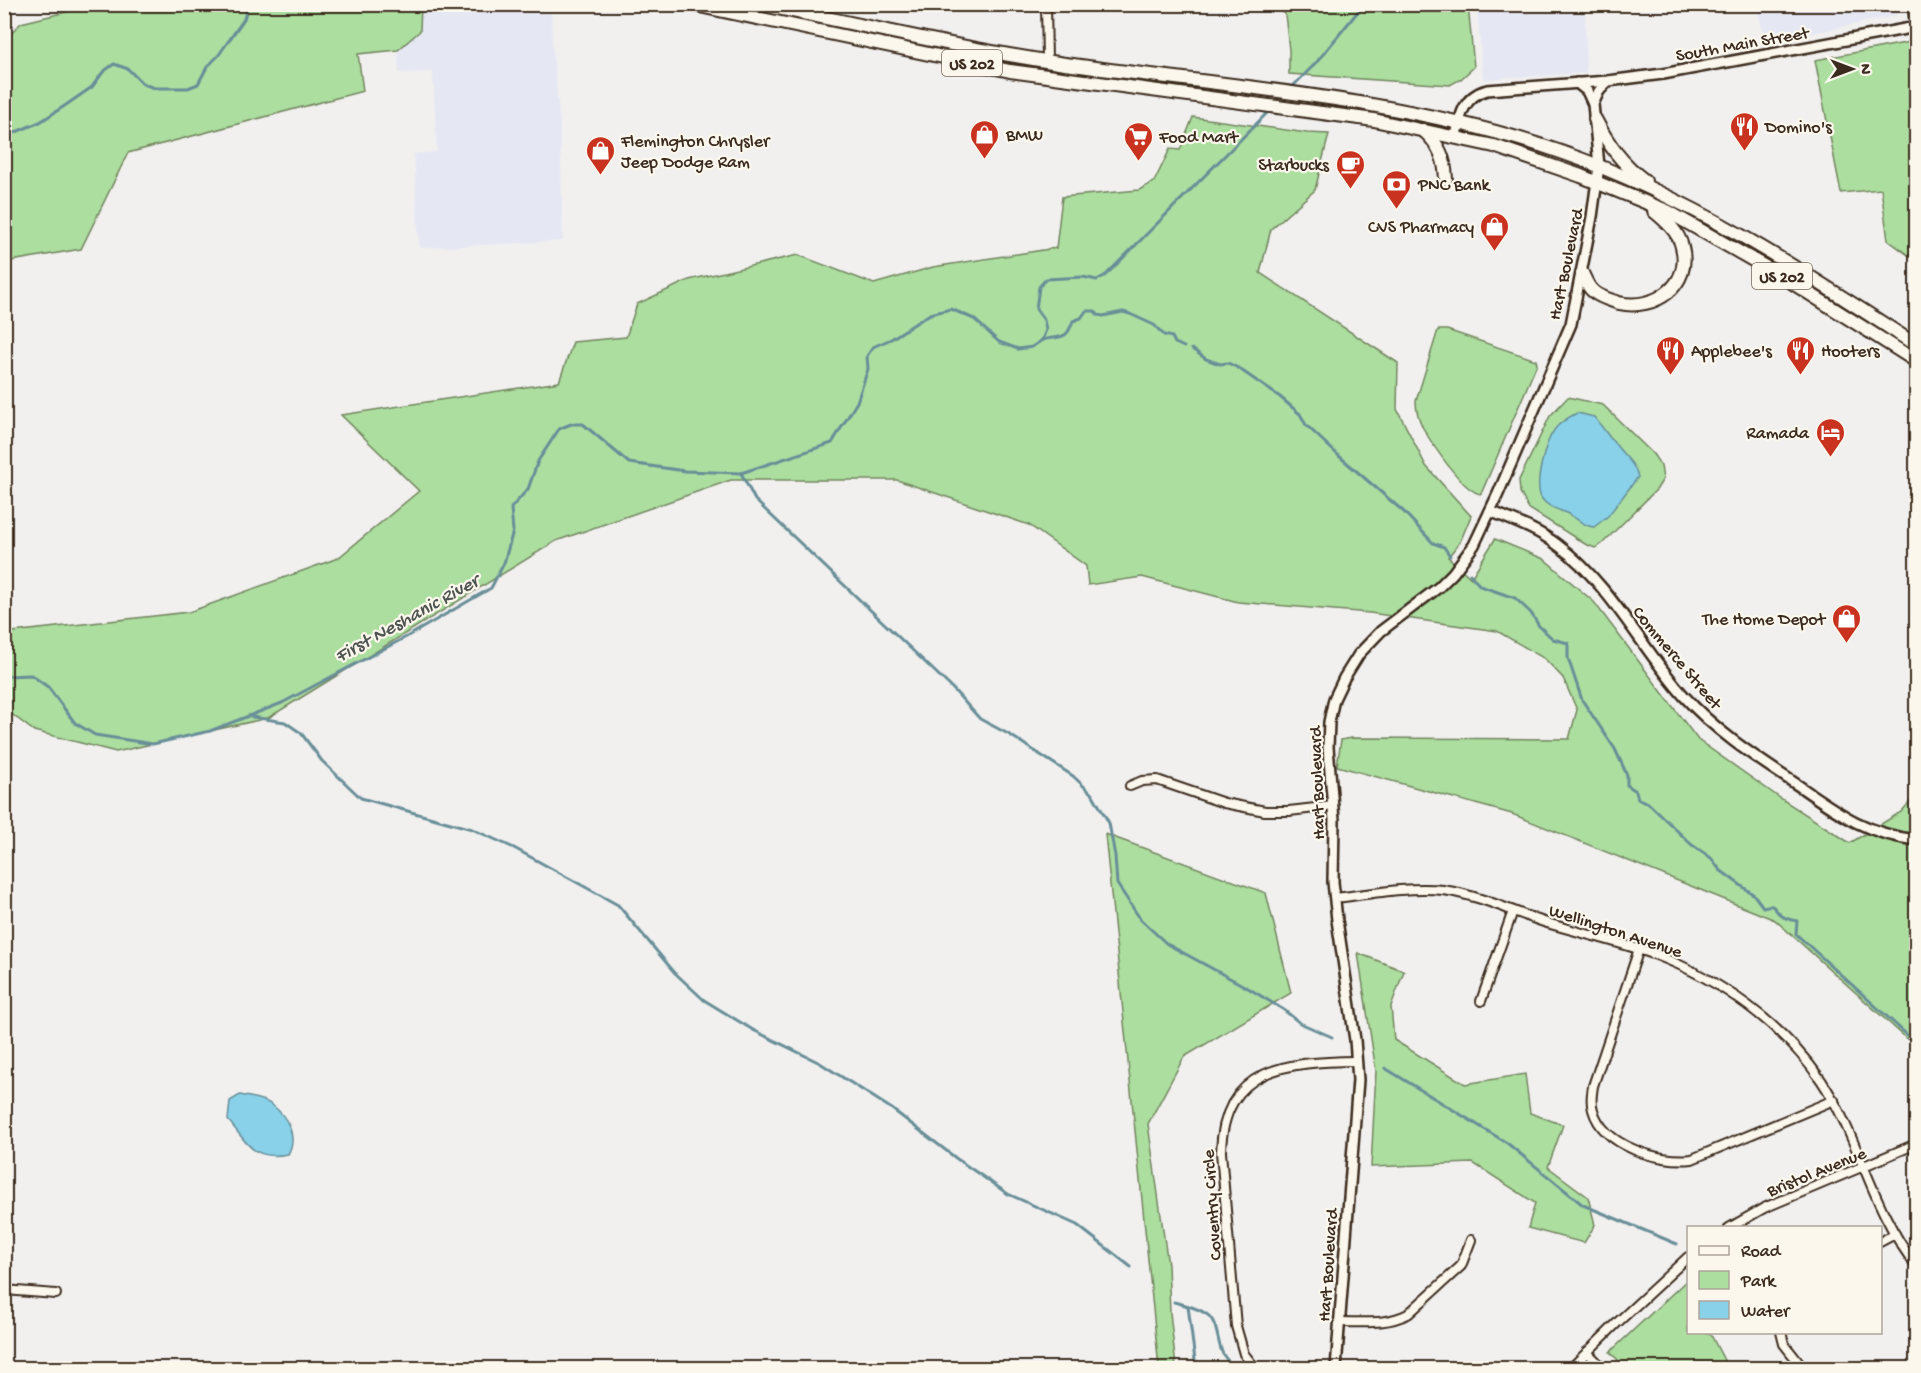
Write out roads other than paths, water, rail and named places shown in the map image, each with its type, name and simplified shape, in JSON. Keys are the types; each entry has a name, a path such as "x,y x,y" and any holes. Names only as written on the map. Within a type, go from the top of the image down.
{"highway":[{"name":"US 202","path":"690,4 1010,70 1374,120 1456,136 1518,153 1666,212 1739,251 1917,361"},
{"name":"US 202","path":"758,4 893,34 1047,61 1367,104 1459,122 1552,149 1599,166 1660,193 1733,230 1917,345"},
{"path":"1595,119 1606,142 1629,168 1660,193"},
{"path":"1422,129 1433,138 1439,147 1446,179"},
{"path":"1582,273 1593,292 1628,305 1654,302 1671,290 1684,262 1682,246 1666,221 1641,201"}],"street":[{"path":"1046,4 1047,61"},
{"path":"1912,4 1916,27"},
{"name":"South Main Street","path":"1456,136 1467,101 1480,92 1672,73 1916,27"},
{"path":"1593,104 1599,91 1608,81"},
{"path":"1577,83 1587,91 1593,104 1599,166"},
{"name":"Hart Boulevard","path":"1336,1368 1358,1101 1357,1060 1335,898 1333,806 1328,747 1329,722 1334,699 1359,654 1372,639 1439,587 1474,545 1571,324 1598,183 1599,166"},
{"name":"Commerce Street","path":"1490,511 1547,538 1574,558 1605,594 1671,681 1709,722 1725,735 1863,827 1880,834 1917,840"},
{"path":"1130,786 1142,781 1157,780 1224,803 1265,811 1333,806"},
{"name":"Wellington Avenue","path":"1335,898 1413,890 1443,890 1476,898 1587,936 1639,949 1677,964 1714,983 1765,1019 1808,1063 1834,1100 1895,1234 1917,1265"},
{"path":"1481,1001 1513,911"},
{"path":"1639,949 1592,1092 1593,1111 1598,1121 1612,1137 1653,1157 1671,1161 1692,1160 1834,1100"},
{"name":"Coventry Circle","path":"1254,1368 1244,1354 1239,1340 1232,1278 1221,1152 1222,1134 1230,1108 1244,1087 1267,1072 1280,1067 1357,1060"},
{"name":"Bristol Avenue","path":"1731,1226 1764,1208 1917,1144"},
{"path":"1882,1241 1895,1234"},
{"path":"1340,1322 1385,1322 1397,1320 1408,1314 1461,1266 1471,1240"},
{"path":"1571,1368 1687,1259"},
{"path":"4,1290 56,1294"},
{"path":"1782,1334 1784,1344 1803,1368"},
{"path":"1587,1352 1603,1368"}],"water":[{"path":"1577,413 1594,417 1632,463 1638,477 1608,516 1594,527 1548,505 1540,493 1541,464 1551,435 1559,424"},
{"path":"240,1095 268,1103 283,1115 292,1134 288,1154 276,1156 259,1153 252,1149 241,1136 228,1120 230,1101"}],"waterway":[{"path":"4,137 40,122 66,105 92,87 103,72 114,64 128,69 143,84 155,88 188,88 198,84 207,67 218,56 244,19 248,4"},
{"name":"First Neshanic River","path":"1290,89 1316,63 1364,4"},
{"name":"First Neshanic River","path":"4,674 7,676 31,675 48,687 75,723 95,735 153,744 210,731 282,703 410,635 491,588 504,563 513,531 511,508 528,489 538,461 559,429 571,424 583,424 629,463 685,471 741,473 832,443 857,402 868,369 867,356 873,347 891,339 930,314 951,309 974,319 999,342 1018,349 1032,347 1042,340 1046,330 1044,320 1036,309 1039,287 1046,279 1083,277 1097,280 1106,275 1271,109"},
{"path":"1042,340 1065,335 1073,321 1081,318 1086,311 1095,311 1098,315 1103,316 1123,312 1154,325 1164,335 1172,337 1175,343 1184,347"},
{"path":"1192,349 1206,359 1220,364 1228,363 1238,368 1280,397 1300,414 1306,425 1339,456 1404,512 1433,543 1444,547 1450,556"},
{"path":"741,473 755,500 952,688 980,719 1010,735 1073,776 1093,795 1109,823 1117,884 1141,920 1167,944 1248,988 1284,1010 1300,1023 1332,1037"},
{"path":"1470,574 1480,586 1515,598 1553,639 1568,643 1568,658 1582,700 1615,749 1627,775 1627,785 1636,791 1638,799 1648,803 1692,845 1711,858 1720,870 1754,895 1763,907 1773,906 1784,917 1797,921 1796,934 1916,1043"},
{"path":"252,717 285,722 301,733 322,761 361,798 472,829 514,848 618,905 675,973 704,1000 753,1030 820,1063 892,1109 957,1159 1008,1194 1077,1225 1131,1267"},
{"path":"1385,1068 1507,1143 1583,1205 1677,1244"},
{"path":"1174,1302 1197,1309 1209,1316 1216,1328 1224,1356 1235,1365"},
{"path":"1188,1306 1196,1368"}],"place":[{"name":"Domino's","path":"1744,152"},
{"name":"BMW","path":"985,160"},
{"name":"Food Mart","path":"1138,162"},
{"name":"Flemington Chrysler Jeep Dodge Ram","path":"600,176"},
{"name":"Starbucks","path":"1350,190"},
{"name":"PNC Bank","path":"1397,210"},
{"name":"CVS Pharmacy","path":"1495,252"},
{"name":"Applebee's","path":"1670,376"},
{"name":"Hooters","path":"1800,376"},
{"name":"Ramada","path":"1830,458"},
{"name":"The Home Depot","path":"1846,644"}]}
